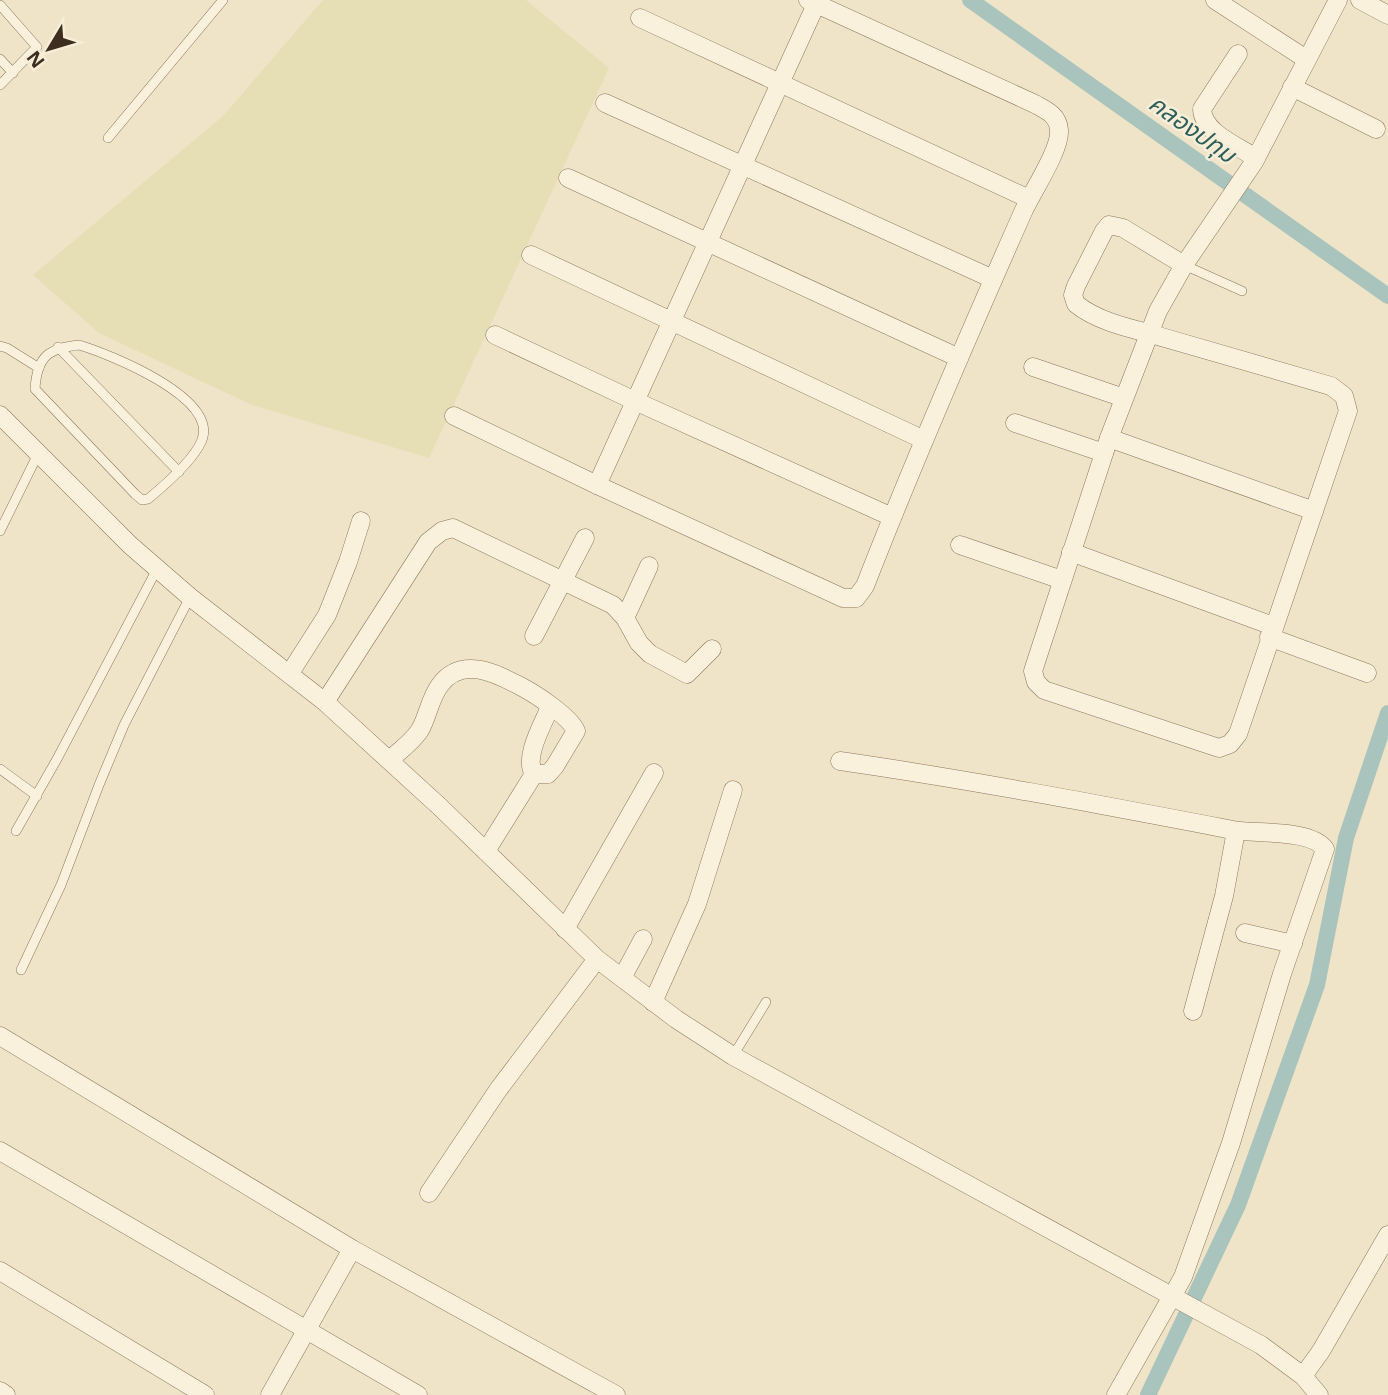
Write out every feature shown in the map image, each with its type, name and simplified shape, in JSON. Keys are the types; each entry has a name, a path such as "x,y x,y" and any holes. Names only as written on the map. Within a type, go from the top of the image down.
{"street":[{"path":"1214,0 1306,59"},
{"path":"1184,265 1123,228 1110,225 1104,231 1073,295 1076,304 1094,315 1148,334 1331,386 1344,397 1348,411 1238,734 1230,744 1219,748 1044,690 1036,681 1033,671 1106,446 1148,334 1184,265 1255,160 1338,0"},
{"path":"1360,0 1388,15"},
{"path":"454,416 597,485 843,598 856,598 865,586 993,279 1057,144 1059,128 1053,115 1035,104 814,1 780,83 597,485"},
{"path":"640,18 1029,199"},
{"path":"1238,54 1202,109 1202,117 1210,128 1255,160"},
{"path":"1292,87 1377,129"},
{"path":"605,103 993,279"},
{"path":"568,178 959,358"},
{"path":"531,256 924,440"},
{"path":"495,335 892,517"},
{"path":"1033,367 1124,398"},
{"path":"0,415 72,489 157,569 325,702 486,851 597,959 653,1002 733,1056 1261,1345 1303,1376 1319,1395"},
{"path":"1016,423 1106,446 1314,510"},
{"path":"290,673 327,615 361,521"},
{"path":"325,702 428,542 442,531 453,528 613,605 625,618 639,643 650,654 680,672 687,674 712,649"},
{"path":"534,636 585,538"},
{"path":"960,545 1062,580"},
{"path":"1071,552 1367,673"},
{"path":"625,618 649,566"},
{"path":"389,760 418,733 440,685 452,674 470,668 489,670 528,690 550,706 570,722 576,732 548,774 534,774 530,768 530,757 550,706"},
{"path":"840,761 1009,787 1236,831 1295,836 1321,843 1325,849 1282,974 1231,1143 1176,1298 1116,1395"},
{"path":"565,929 654,773"},
{"path":"486,851 534,774"},
{"path":"653,1002 697,904 733,790"},
{"path":"1193,1012 1224,896 1236,831"},
{"path":"1245,933 1293,944"},
{"path":"622,978 643,939"},
{"path":"429,1194 498,1090 597,959"},
{"path":"0,1036 352,1249 616,1395"},
{"path":"0,1151 418,1395"},
{"path":"1303,1376 1321,1351 1388,1235"},
{"path":"270,1395 352,1249"},
{"path":"0,1271 205,1395"},
{"path":"0,1391 6,1395"}],"lane":[{"path":"108,138 223,0"},
{"path":"0,5 37,47 0,86"},
{"path":"0,59 13,73"},
{"path":"1184,265 1242,291"},
{"path":"79,345 107,354 166,385 194,408 203,426 202,440 179,472 148,499 142,500 35,389 39,368 51,351 58,347 79,345"},
{"path":"0,346 39,368"},
{"path":"58,347 179,472"},
{"path":"0,531 38,454"},
{"path":"16,831 157,569"},
{"path":"21,970 61,885 124,725 190,597"},
{"path":"0,769 37,796"},
{"path":"733,1056 766,1002"}],"shaded area":[{"path":"323,0 526,0 609,68 429,458 252,405 99,333 33,275 223,116"}],"waterway":[{"name":"คลองปทุม","path":"970,0 1388,296"},
{"path":"1148,1395 1238,1205 1317,985 1346,838 1388,713"}]}
